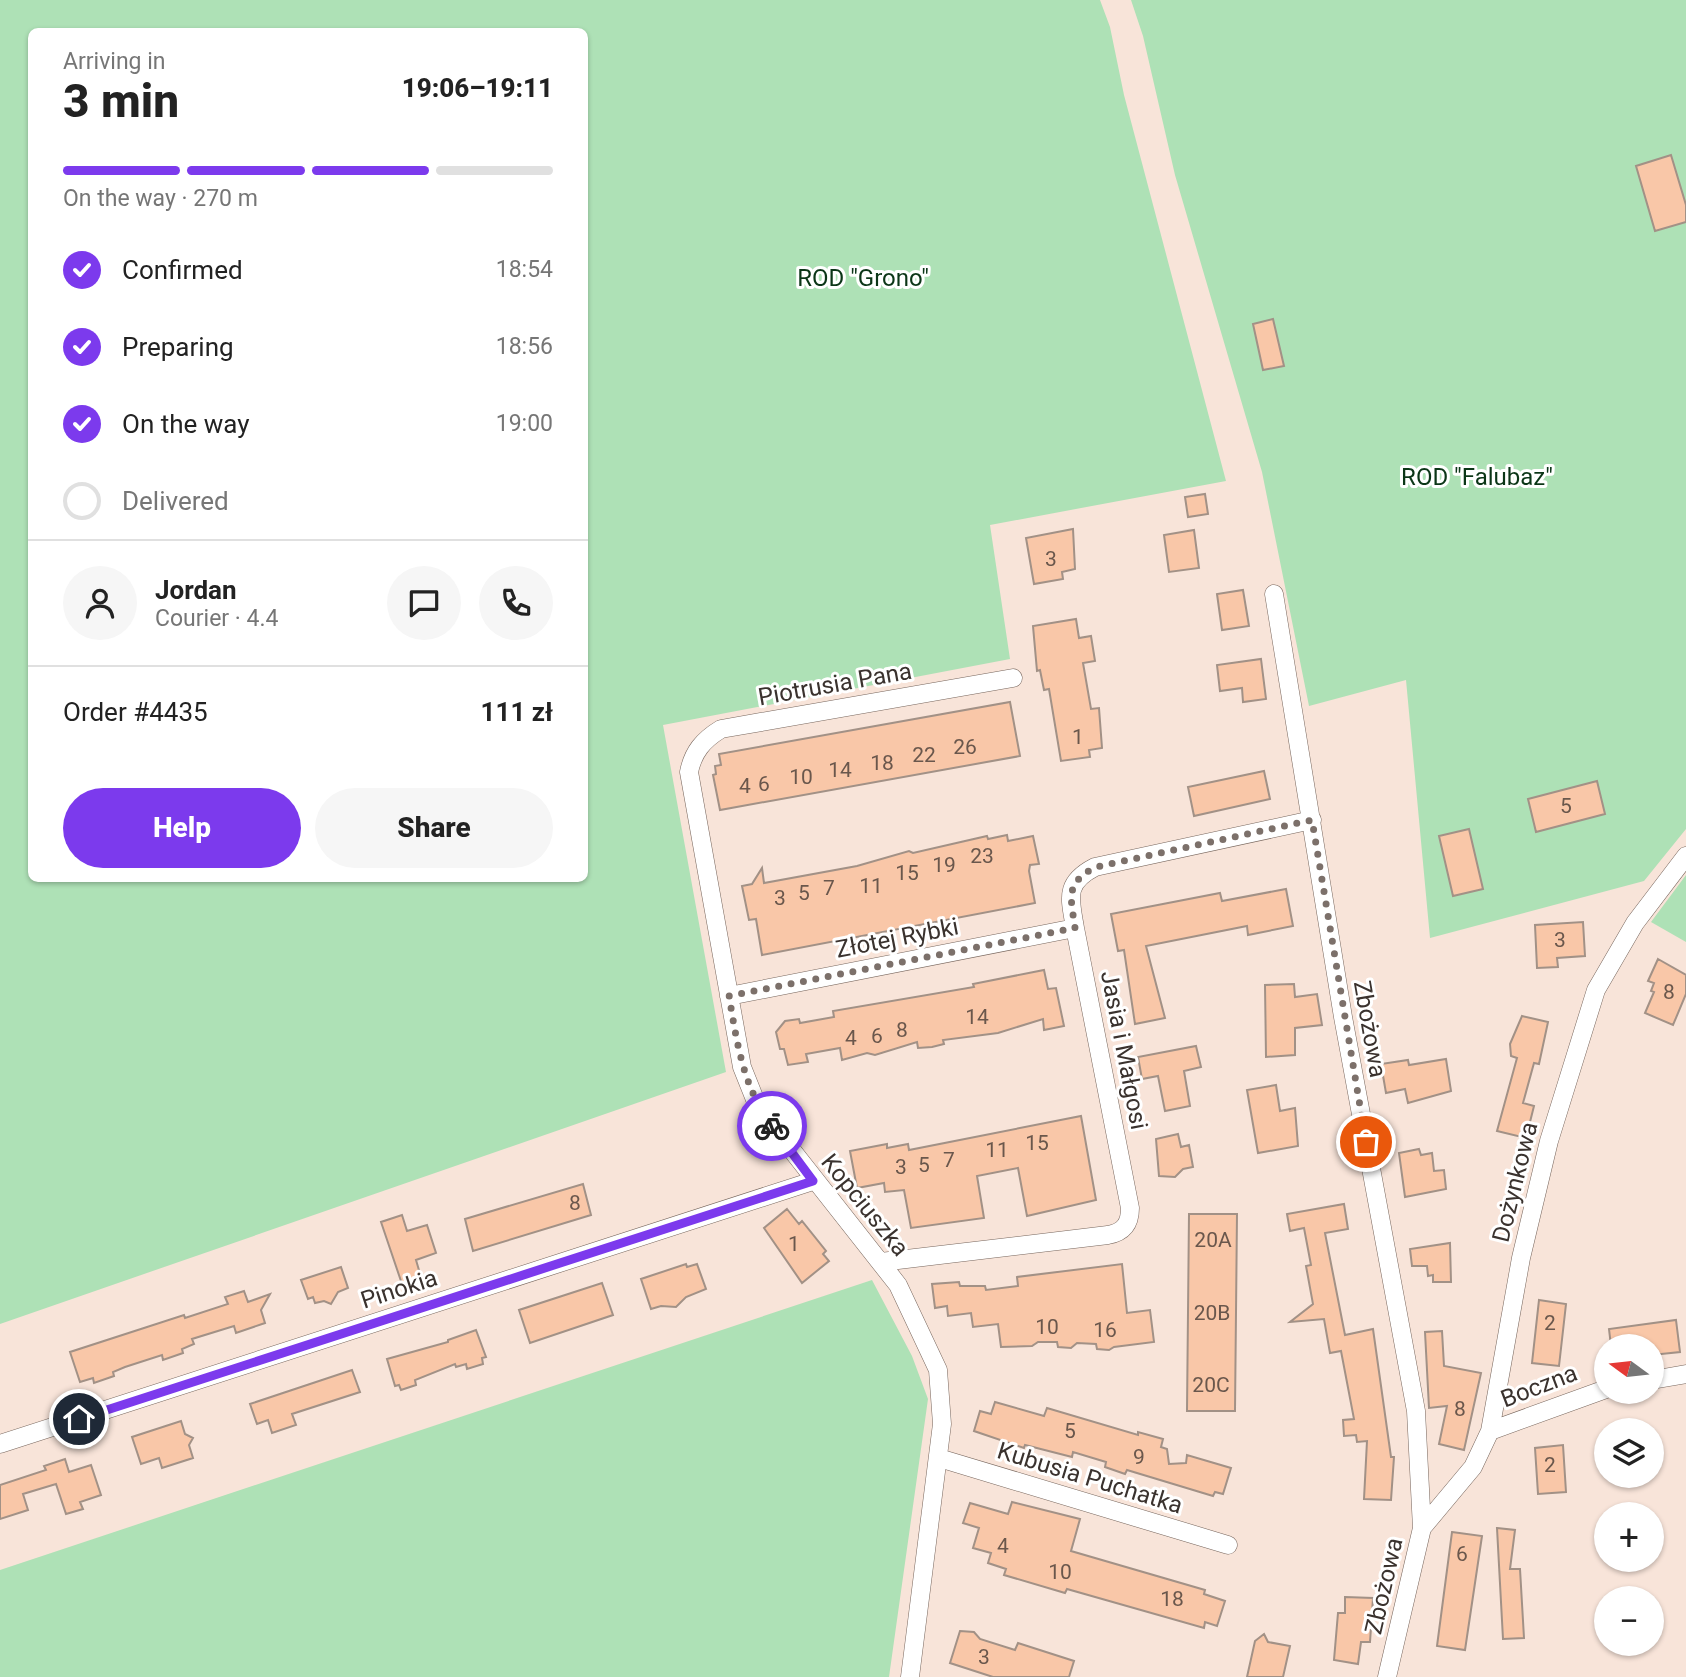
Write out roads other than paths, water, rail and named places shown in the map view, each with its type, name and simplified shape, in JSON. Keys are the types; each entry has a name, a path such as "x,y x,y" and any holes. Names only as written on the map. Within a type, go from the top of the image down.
{"street":[{"name":"Zbożowa","path":"1274,594 1343,1017 1416,1411 1422,1528 1387,1677"},
{"name":"Piotrusia Pana","path":"689,772 691,760 699,746 721,729 1013,678"},
{"name":"Kopciuszka","path":"689,772 742,1067 758,1107 813,1181 881,1262 915,1318 938,1370 942,1424 939,1458 910,1677"},
{"name":"Jasia i Małgosi","path":"881,1262 1108,1235 1118,1233 1126,1227 1130,1219 1130,1208 1075,928 1071,900 1073,885 1080,875 1096,867 1312,820"},
{"name":"Dożynkowa","path":"1422,1528 1473,1467 1490,1431 1521,1258 1549,1141 1596,990 1614,956 1686,856"},
{"name":"Złotej Rybki","path":"729,996 1075,928"},
{"name":"Pinokia","path":"0,1444 813,1181"},
{"path":"1664,1378 1686,1374"},
{"name":"Boczna","path":"1490,1431 1594,1393"},
{"name":"Kubusia Puchatka","path":"939,1458 1228,1545"}],"park label":[{"name":"ROD \"Grono\"","path":"863,278"},
{"name":"ROD \"Falubaz\"","path":"1477,477"}]}
